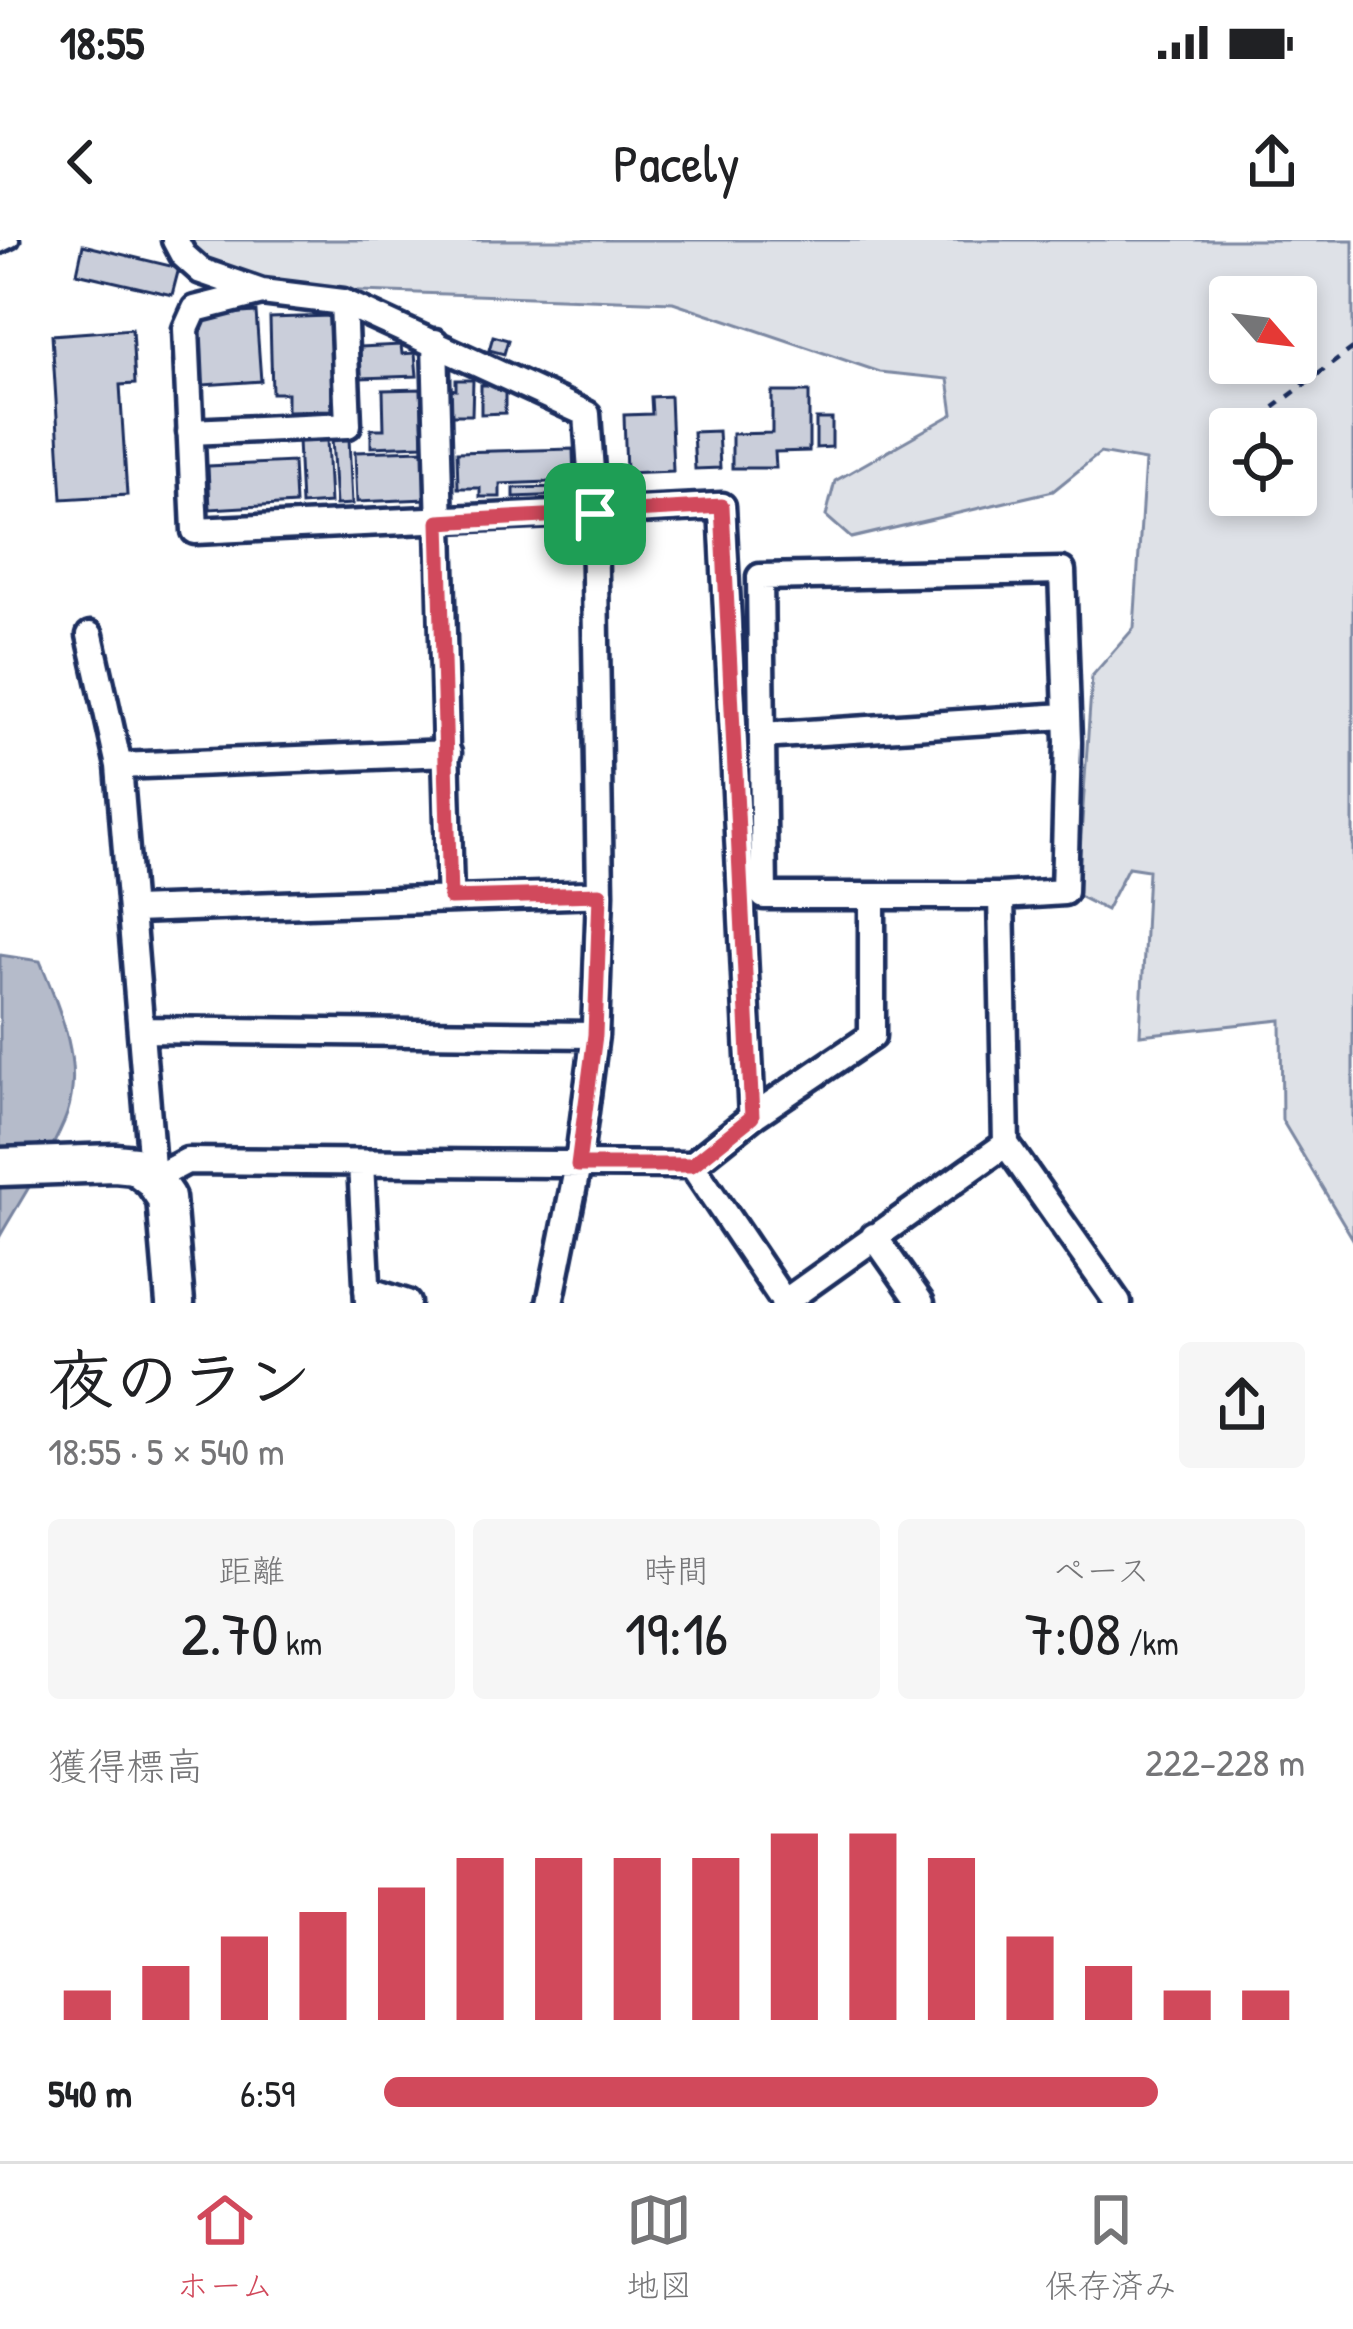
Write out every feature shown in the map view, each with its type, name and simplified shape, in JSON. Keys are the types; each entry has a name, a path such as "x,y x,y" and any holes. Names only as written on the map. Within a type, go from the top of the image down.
{"main road":[{"path":"0,1167 115,1163 135,1165 153,1178 166,1198 175,1303"}],"street":[{"path":"175,240 183,256 201,271 262,292 343,302 587,414 595,514 600,894 595,1035 578,1165 550,1303"},
{"path":"262,292 195,309 186,329 195,531 722,506 752,1117"},
{"path":"190,432 348,424 343,302"},
{"path":"435,342 450,898"},
{"path":"1062,571 1065,716 1064,892 764,896 760,577 1062,571"},
{"path":"90,635 119,766 153,1178 187,1161 692,1165 752,1117 872,1036 872,896"},
{"path":"762,736 1065,716"},
{"path":"119,766 448,753"},
{"path":"134,910 600,894"},
{"path":"1000,896 1006,1144 1118,1303"},
{"path":"143,1030 595,1035"},
{"path":"692,1165 784,1303 1006,1144"},
{"path":"361,1163 367,1296 407,1303"},
{"path":"874,1236 921,1303"}],"lane":[{"path":"0,246 12,240"}],"path":[{"path":"1273,408 1353,348"}],"shaded area":[{"path":"176,240 1353,240 1353,1239 1282,1120 1281,1020 1140,1035 1148,870 1128,867 1106,910 1077,895 1092,676 1134,628 1145,461 1100,453 1053,491 851,538 826,516 835,481 953,414 948,379 880,372 673,302 218,286"}],"water":[{"path":"0,955 40,961 67,1036 73,1075 61,1128 0,1236"}],"building":[{"path":"83,245 179,268 172,295 77,273"},
{"path":"256,312 261,381 203,385 198,316"},
{"path":"330,316 332,410 287,411 287,393 272,393 270,318"},
{"path":"132,329 135,384 120,385 127,495 62,499 52,335"},
{"path":"493,336 508,340 504,354 489,350"},
{"path":"401,345 402,354 415,353 417,376 361,378 360,347"},
{"path":"456,380 473,380 472,415 449,415 450,389 456,390"},
{"path":"481,385 505,385 505,413 481,414"},
{"path":"421,389 423,445 371,447 371,429 384,429 383,390"},
{"path":"772,392 809,392 809,451 775,452 776,468 732,468 732,434 772,433"},
{"path":"670,396 673,471 626,473 624,415 652,414 651,397"},
{"path":"816,419 832,419 832,447 816,448"},
{"path":"718,431 720,468 695,469 693,432"},
{"path":"332,438 349,438 352,504 336,505"},
{"path":"327,439 330,503 301,505 298,440"},
{"path":"573,449 574,481 500,484 500,497 480,497 480,488 458,488 457,452"},
{"path":"424,450 426,499 357,502 355,452"},
{"path":"293,462 295,504 210,509 208,466"},
{"path":"565,487 565,495 514,497 514,488"}],"route":[{"path":"722,506 752,1117 692,1165 578,1165 595,1035 600,894 450,898 439,522 595,514 722,506"}]}
